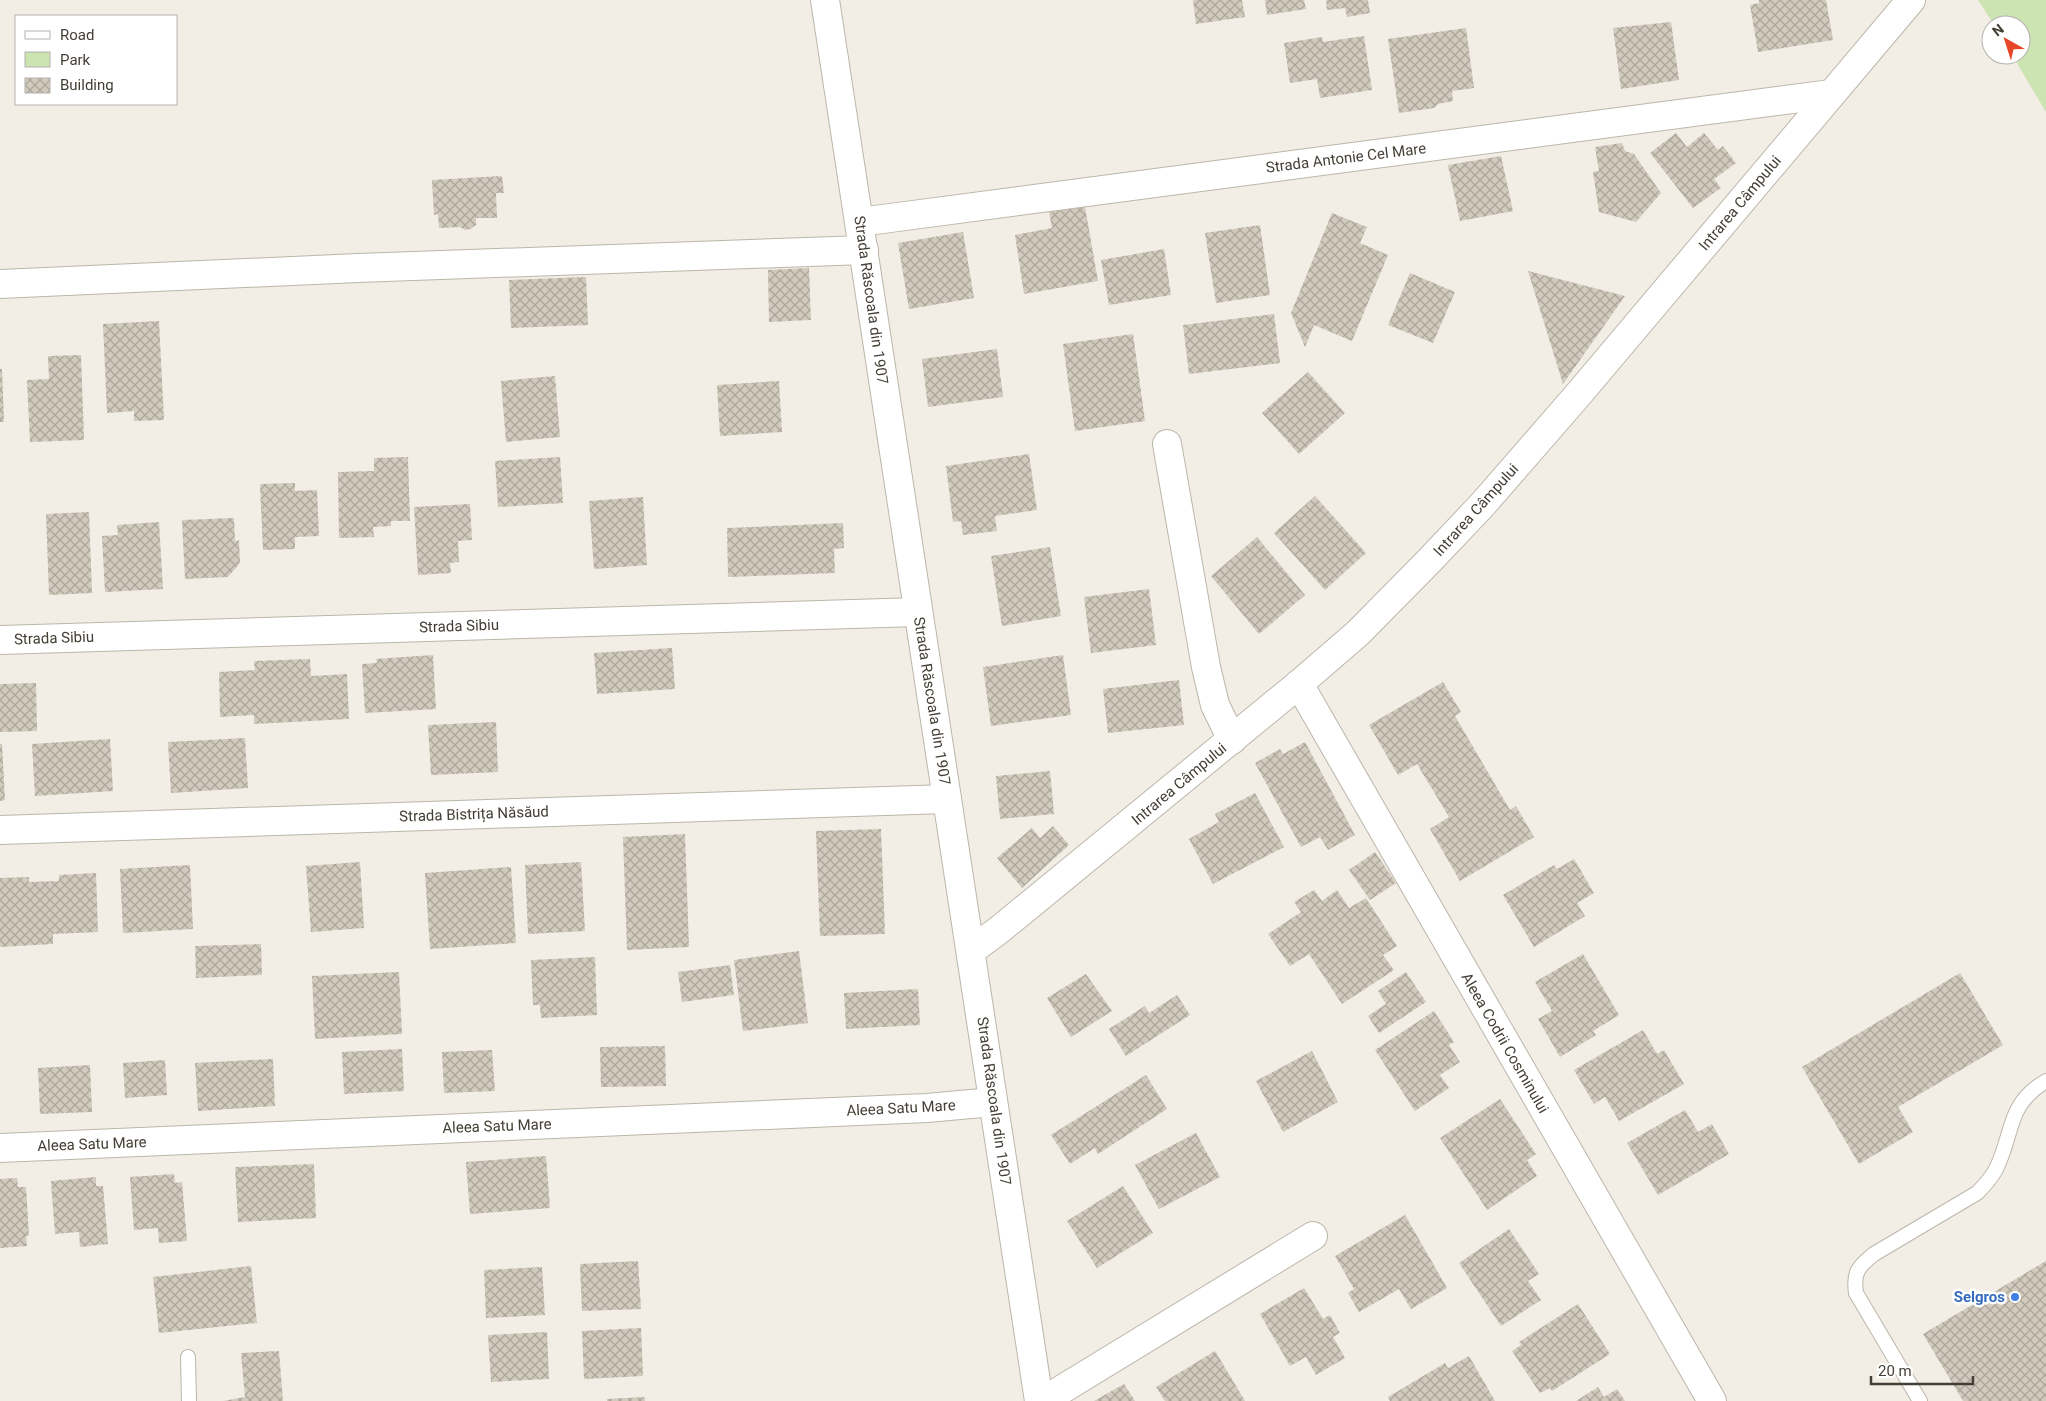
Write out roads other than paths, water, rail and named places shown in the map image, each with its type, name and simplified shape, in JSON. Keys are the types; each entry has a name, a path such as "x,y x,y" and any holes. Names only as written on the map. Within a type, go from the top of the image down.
{"street":[{"name":"Strada Răscoala din 1907","path":"825,0 1040,1401"},
{"name":"Intrarea Câmpului","path":"972,950 1007,924 1232,740 1358,633 1483,504 1577,396 1912,0"},
{"name":"Strada Antonie Cel Mare","path":"860,222 1831,94"},
{"path":"0,284 358,268 864,250"},
{"path":"1167,444 1206,667 1215,704 1232,740"},
{"name":"Strada Sibiu","path":"0,640 918,612"},
{"name":"Aleea Codrii Cosminului","path":"1299,684 1712,1401"},
{"name":"Strada Bistrița Năsăud","path":"0,830 947,799"},
{"name":"Aleea Satu Mare","path":"0,1148 927,1108 993,1102"},
{"path":"1043,1401 1312,1236"}],"lane":[{"path":"1920,1401 1856,1293 1854,1278 1860,1266 1874,1254 1977,1193 1988,1182 1996,1169 2015,1113 2028,1094 2046,1081"},
{"path":"188,1357 189,1401"}],"place":[{"name":"Selgros","path":"2015,1297"}]}
